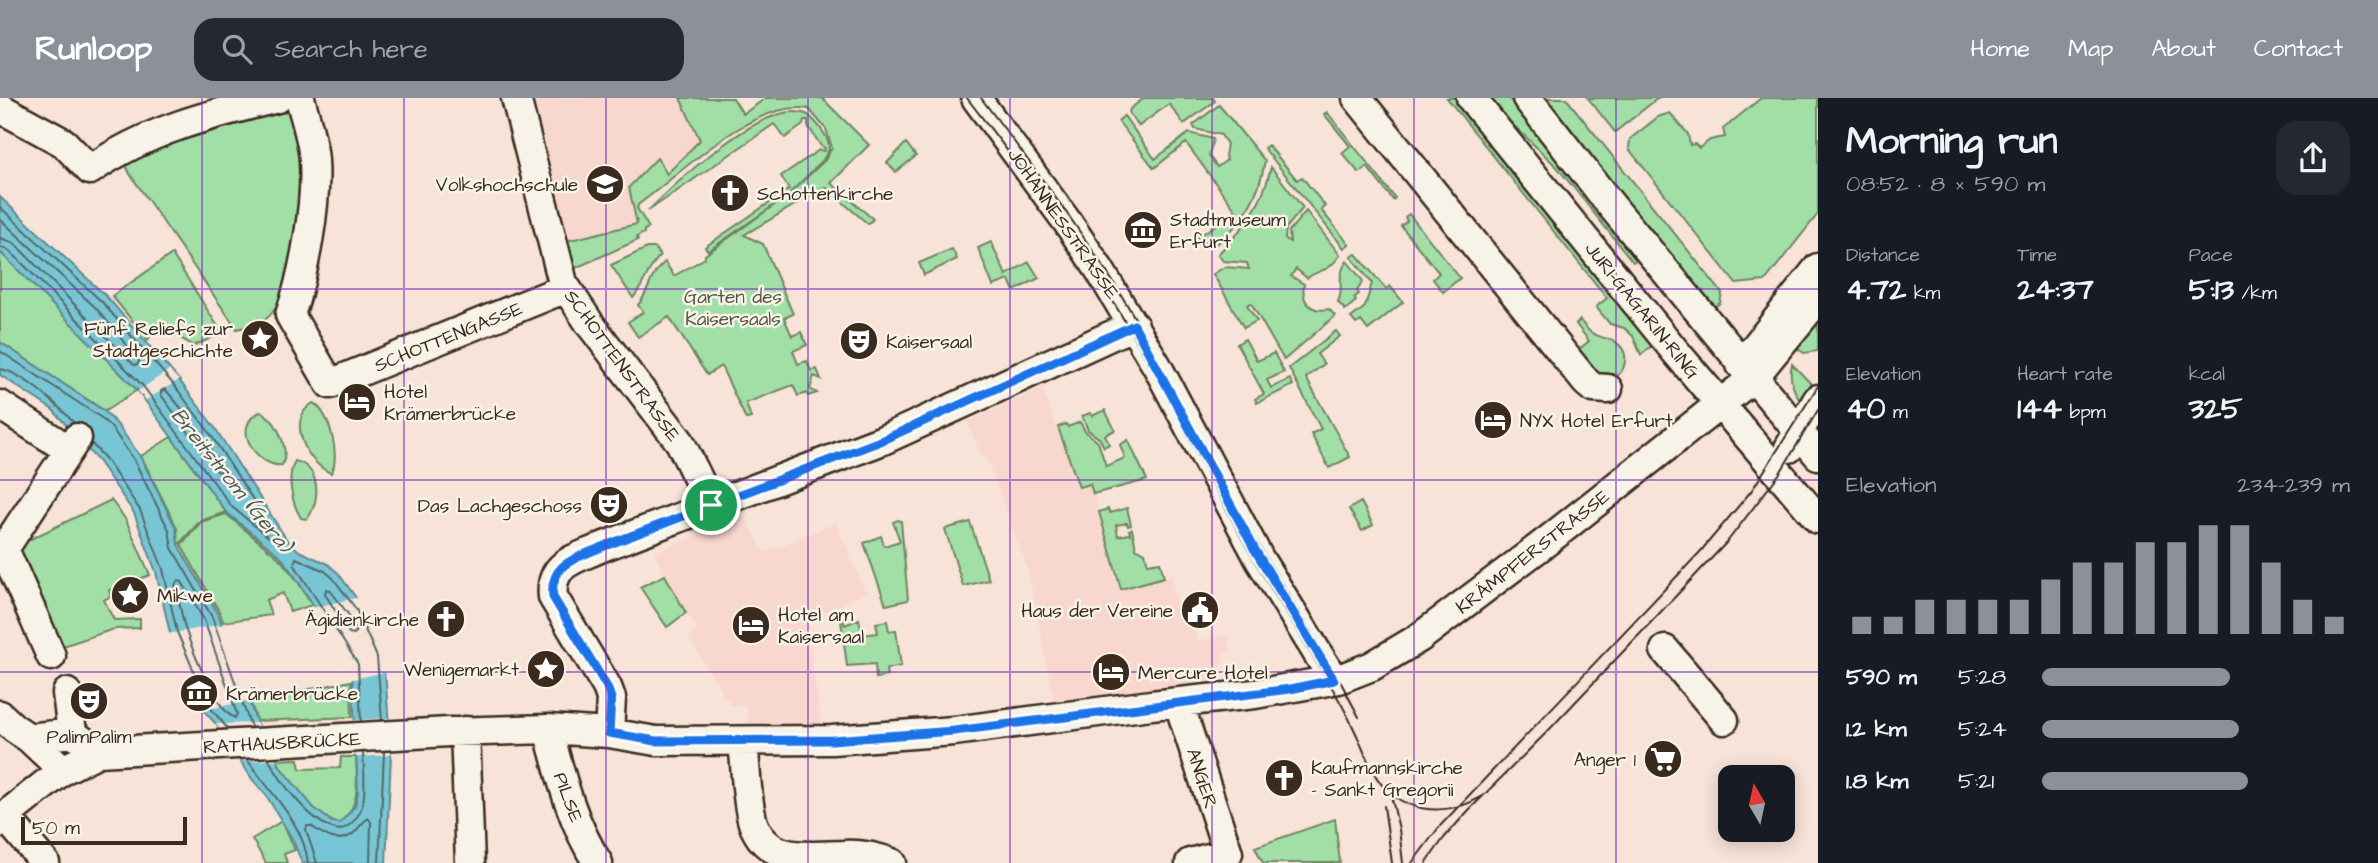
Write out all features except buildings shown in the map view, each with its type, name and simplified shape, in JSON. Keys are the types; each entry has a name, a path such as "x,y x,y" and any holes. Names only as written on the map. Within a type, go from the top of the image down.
{"street":[{"path":"0,108 64,143 90,170 112,155 169,127 278,98"},
{"name":"SCHOTTENGASSE","path":"300,98 314,160 313,188 298,295 290,315 330,384 566,288"},
{"name":"SCHOTTENSTRASSE","path":"516,98 559,273 566,288 680,442 711,505"},
{"name":"JOHANNESSTRASSE","path":"976,98 1081,242 1134,325 1255,550 1334,680"},
{"path":"1357,98 1586,382 1593,388 1608,389"},
{"name":"JURI-GAGARIN-RING","path":"1471,98 1719,404 1818,519"},
{"path":"1527,98 1818,456"},
{"name":"KRÄMPFERSTRASSE","path":"1747,371 1818,268"},
{"name":"KRÄMPFERSTRASSE","path":"609,733 656,741 832,740 954,731 1290,689 1334,680 1372,666 1419,638 1557,534 1719,404 1747,371 1818,299"},
{"path":"470,863 465,732 548,729 609,733 611,698 607,687 553,597 552,582 555,574 567,563 883,440 1134,325"},
{"path":"1776,469 1818,399"},
{"path":"0,405 73,444 4,549 51,656"},
{"path":"1665,650 1724,720"},
{"path":"45,863 3,819 62,770 98,752 79,728 67,693"},
{"name":"ANGER","path":"1180,702 1228,853 1190,863"},
{"path":"14,727 79,728"},
{"path":"14,727 62,770"},
{"path":"62,770 79,728"},
{"name":"PILSE","path":"548,729 564,790 594,861"},
{"name":"RATHAUSBRÜCKE","path":"98,752 465,732"},
{"path":"743,742 752,820 757,836 771,853 787,860 845,855 874,857 891,863"}],"shaded area":[{"name":"Volkshochschule","path":"533,98 680,98 700,140 639,204 637,208 649,228 570,258"},
{"path":"1042,388 1079,486 1091,484 1121,589 1171,575 1182,620 1193,622 1197,641 1227,635 1230,652 1224,654 1218,682 1054,701 1028,571 986,457 982,458 967,422"},
{"name":"Hotel am Kaisersaal","path":"745,518 765,552 836,523 866,593 806,620 822,729 747,730 747,705 731,706 688,637 698,630 672,589 654,552"}],"green space":[{"name":"Garten des Kaisersaals","path":"680,98 733,98 743,114 766,98 822,98 869,145 831,183 873,219 868,224 825,187 744,235 763,244 793,314 784,318 792,336 801,332 807,345 793,351 798,364 807,361 811,371 817,369 821,379 814,376 810,389 817,393 808,396 807,393 798,396 793,385 746,403 751,418 746,419 721,366 707,375 669,317 638,337 628,322 643,312 638,305 660,266 665,262 674,276 705,258 705,255 787,196 708,251 705,247 789,189 781,176 825,148 808,126 808,120 804,120 803,125 785,138 774,124 648,211 722,146 768,118 788,112 806,114 812,119 824,133 829,149 823,160 790,193 825,160 832,148 826,129 809,109 788,109 765,115 719,141 639,204 637,208 649,228 637,237 638,240 571,270 566,241 637,224 630,186 657,158 667,174 700,140"},
{"path":"1144,98 1213,98 1215,101 1184,124 1169,104 1139,126 1129,113 1130,109"},
{"path":"1447,98 1457,98 1654,344 1641,355 1633,336 1624,328 1610,324 1596,307 1607,298"},
{"path":"1489,98 1509,98 1638,259 1633,262 1557,167"},
{"path":"1543,98 1566,98 1719,289 1722,293 1720,303 1716,306 1694,288"},
{"path":"1588,98 1658,98 1615,132"},
{"path":"1761,98 1818,98 1818,214 1765,281 1736,284 1629,149 1630,139 1658,117 1670,113 1688,134 1690,145 1695,144 1699,148 1710,140 1725,137 1723,129"},
{"path":"1219,105 1265,161 1259,186 1249,207 1217,244 1195,239 1236,211 1186,143 1154,168 1118,121 1124,116 1155,159 1189,133 1213,139 1209,156 1217,167 1227,160 1227,144 1221,135 1195,129 1193,125"},
{"path":"291,106 299,144 300,166 298,210 286,281 271,314 251,326 237,329 130,174 123,159 158,140"},
{"path":"1327,112 1395,198 1393,200 1367,167 1359,173 1342,153 1350,146 1324,114"},
{"path":"906,143 916,156 896,172 887,163"},
{"path":"1268,145 1297,180 1302,177 1325,206 1321,210 1349,244 1344,248 1264,148"},
{"path":"1271,167 1303,208 1286,228 1285,239 1290,242 1289,231 1306,211 1340,255 1327,268 1307,278 1296,269 1291,276 1304,284 1304,296 1312,308 1329,309 1335,316 1284,360 1251,303 1247,305 1257,321 1244,328 1213,274 1225,267 1249,269 1247,263 1223,261 1218,254 1252,215 1263,193"},
{"path":"1409,214 1460,278 1443,292 1433,279 1439,273 1401,226 1407,221 1405,217"},
{"path":"991,242 1006,275 1029,262 1039,278 1014,291 1009,280 993,286 978,248"},
{"path":"647,248 655,248 660,256 633,298 611,265"},
{"path":"952,249 957,259 924,275 919,263"},
{"path":"0,252 137,390 105,411 0,342"},
{"path":"172,254 222,333 194,346 157,324 148,340 112,296"},
{"path":"1356,254 1386,289 1390,286 1403,302 1368,330 1361,321 1356,324 1351,318 1365,307 1372,283 1351,257"},
{"path":"1347,261 1363,281 1357,291 1359,294 1354,298 1356,301 1345,310 1338,302 1343,267"},
{"path":"1818,315 1818,351 1804,353 1796,348"},
{"path":"1580,320 1592,333 1613,341 1622,349 1625,364 1615,378 1600,379 1577,351 1589,341 1576,324"},
{"path":"1336,331 1340,336 1317,354 1324,364 1306,378 1350,457 1329,468 1311,434 1321,429 1289,368"},
{"path":"1245,339 1257,361 1274,353 1284,372 1267,380 1271,388 1290,379 1293,385 1257,403 1255,399 1264,394 1237,344"},
{"path":"1792,364 1814,387 1803,405 1793,386"},
{"path":"313,403 324,415 332,435 335,457 331,473 314,461 302,441 301,420"},
{"path":"1105,410 1115,430 1105,435 1109,444 1104,447 1100,439 1088,430 1082,416 1090,413 1092,416"},
{"path":"260,412 277,427 283,443 282,465 264,460 250,445 247,427 251,419"},
{"path":"1080,422 1085,431 1098,442 1106,466 1125,458 1120,445 1128,440 1147,480 1093,494 1090,484 1079,487 1058,427 1066,424 1068,427"},
{"path":"171,437 226,512 200,521 178,545 177,528 141,456"},
{"path":"295,461 310,470 316,486 315,503 307,519 301,518 293,498 291,474"},
{"path":"111,500 126,520 150,575 109,590 111,596 104,600 114,620 140,619 140,628 114,629 57,648 14,547"},
{"path":"1361,502 1373,525 1362,531 1349,509"},
{"path":"1127,508 1131,525 1116,525 1118,536 1130,534 1129,530 1132,529 1136,548 1145,553 1148,564 1160,562 1164,577 1121,589 1099,512 1108,509 1110,513"},
{"path":"226,514 279,558 312,605 290,612 283,593 266,600 271,615 223,622 181,545 201,522"},
{"path":"901,521 908,600 886,605 864,543 881,536 884,546 900,541 893,522"},
{"path":"970,522 989,580 963,586 945,529"},
{"path":"665,575 686,613 667,627 640,587"},
{"path":"843,619 845,625 859,619 862,635 878,633 876,623 887,621 889,631 896,630 901,666 886,669 887,676 876,678 875,664 847,666"},
{"path":"351,681 352,717 257,721 250,701"},
{"path":"341,757 356,757 357,785 355,801 340,824 322,815 304,798 277,760 298,759 300,769 340,768"},
{"path":"1335,819 1340,863 1263,863 1255,847"},
{"path":"282,821 295,850 284,854 287,863 266,863 252,839"}],"water":[{"name":"Breitstrom (Gera)","path":"0,197 107,297 179,380 215,428 287,540 299,551 328,564 338,573 362,606 384,656 391,755 386,863 302,863 293,840 266,795 252,779 216,724 203,710 170,633 156,572 134,513 99,462 53,410 0,375 0,342 104,411 116,423 140,456 176,528 178,545 218,614 257,723 281,768 314,808 332,822 340,823 355,806 358,792 352,667 280,556 226,512 138,391 0,252"}],"pier":[{"path":"169,370 179,380 146,400 138,391"},
{"path":"360,597 387,654 389,680 386,680 385,672 349,680 348,668 311,608"},
{"path":"225,624 252,700 199,711 167,634"},
{"path":"389,718 391,755 356,757 354,720"},
{"path":"257,723 277,760 240,761 216,724"}],"tram line":[{"path":"967,98 1036,188 1101,282 1157,378 1252,557 1341,702 1383,787 1401,801 1426,809 1452,808 1488,792"},
{"path":"981,98 1054,195 1100,262 1161,366"},
{"path":"1412,863 1440,826 1700,552 1752,490 1818,386"},
{"path":"1426,863 1468,811 1727,542 1780,473 1818,410"},
{"path":"1246,524 1359,717"},
{"path":"1390,791 1399,829 1403,863"},
{"path":"1384,806 1392,863"}],"place":[{"name":"Volkshochschule","path":"605,184"},
{"name":"Schottenkirche","path":"730,193"},
{"name":"Stadtmuseum Erfurt","path":"1143,230"},
{"name":"Fünf Reliefs zur Stadtgeschichte","path":"260,339"},
{"name":"Kaisersaal","path":"859,341"},
{"name":"Hotel Krämerbrücke","path":"357,402"},
{"name":"NYX Hotel Erfurt","path":"1493,420"},
{"name":"Das Lachgeschoss","path":"609,505"},
{"name":"Mikwe","path":"130,595"},
{"name":"Haus der Vereine","path":"1200,610"},
{"name":"Ägidienkirche","path":"446,619"},
{"name":"Hotel am Kaisersaal","path":"751,625"},
{"name":"Wenigemarkt","path":"546,669"},
{"name":"Mercure Hotel","path":"1111,672"},
{"name":"Krämerbrücke","path":"199,693"},
{"name":"PalimPalim","path":"89,701"},
{"name":"Anger 1","path":"1663,759"},
{"name":"Kaufmannskirche - Sankt Gregorii","path":"1284,778"}],"route":[{"path":"1134,325 1255,550 1334,680 1255,694 954,731 832,740 656,741 609,733 611,698 607,687 556,604 552,590 555,574 567,563 602,547 711,505 883,440 1134,325"}]}
